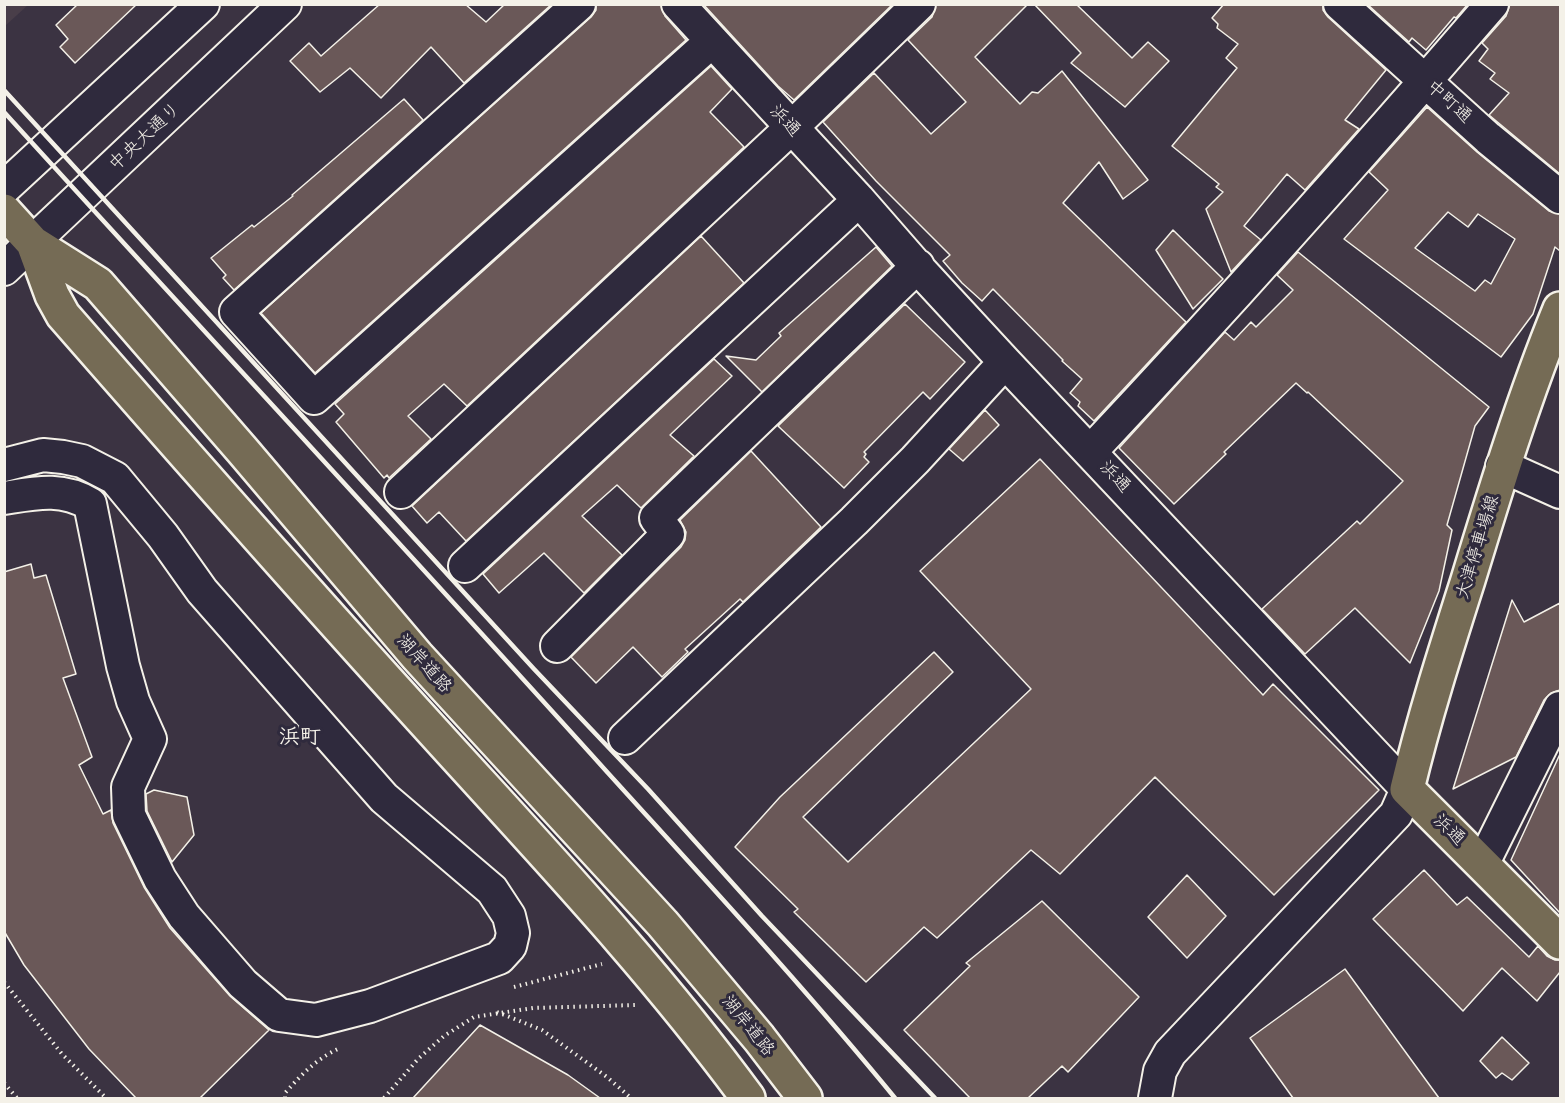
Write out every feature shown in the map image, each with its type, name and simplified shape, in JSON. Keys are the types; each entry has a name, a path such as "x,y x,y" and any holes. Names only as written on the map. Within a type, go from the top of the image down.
{"main road":[{"name":"湖岸道路","path":"4,211 33,243 98,284 417,656 663,924 759,1038 805,1098"},
{"name":"湖岸道路","path":"33,243 52,295 63,315 273,556 599,914 715,1053 748,1098"},
{"name":"大津停車場線","path":"1407,789 1420,736 1503,466 1560,309"},
{"name":"浜通","path":"1407,789 1484,863 1560,942"}],"street":[{"path":"4,188 203,4"},
{"name":"中央大通り","path":"4,269 285,4"},
{"path":"579,4 236,312 314,398 712,41"},
{"name":"浜通","path":"678,4 1005,362 1407,789"},
{"path":"401,492 791,128 919,4"},
{"name":"中町通","path":"1340,4 1488,138 1560,197"},
{"path":"1091,451 1212,322 1426,82 1492,4"},
{"path":"465,566 859,200"},
{"path":"557,646 668,534 656,518 918,266"},
{"path":"625,738 854,521 915,460 1005,362"},
{"path":"4,465 43,455 63,457 82,461 115,478 163,536 202,591 384,798 492,891 509,916 513,933 510,946 499,958 370,1006 316,1020 279,1015 243,984 184,916 160,879 129,815 128,787 150,740 123,666 90,504 95,496 106,491 126,492"},
{"path":"1503,466 1560,492"},
{"path":"4,498 46,492 75,495 90,504"},
{"path":"1484,863 1560,708"},
{"path":"1155,1098 1160,1071 1170,1053 1396,814 1407,789"}],"path":[{"path":"530,982 603,964"},
{"path":"4,982 62,1054 106,1098"},
{"path":"384,1098 418,1059 444,1036 474,1017 533,1008 635,1005"},
{"path":"496,1012 542,1030 607,1077 631,1098"},
{"path":"285,1098 285,1094 305,1070 324,1055 344,1046"},
{"path":"4,1083 17,1098"}],"shaded area":[{"path":"5,4 28,4 28,5 5,26"}],"building":[{"path":"78,4 137,4 75,63 60,47 68,39 56,25"},
{"path":"380,4 465,4 486,22 505,4 552,4 464,83 431,47 381,98 350,68 320,92 290,61 309,43 321,56"},
{"path":"596,4 661,4 665,16 686,40 315,373 261,313 591,17 596,10"},
{"path":"703,4 893,4 794,100 778,86"},
{"path":"936,4 1028,4 975,57 1020,104 1032,92 1038,93 1062,71 1148,180 1123,199 1099,162 1063,203 1186,322 1094,421 1078,406 1080,402 1070,393 1082,379 993,289 982,301 962,283 943,261 950,255 876,181 823,122 874,73 931,134 966,102 908,40 932,17"},
{"path":"1034,4 1076,4 1132,58 1148,42 1169,61 1125,107 1071,63 1081,53"},
{"path":"1224,4 1323,4 1323,10 1328,17 1386,70 1345,120 1359,129 1305,190 1287,174 1244,226 1261,240 1231,272 1206,209 1223,192 1216,187 1219,184 1172,146 1237,68 1226,58 1238,44 1217,28 1218,24 1212,18"},
{"path":"1367,4 1468,4 1426,50 1412,38 1409,42"},
{"path":"1510,4 1560,4 1560,174 1489,115 1509,93 1490,79 1495,73 1479,61 1488,49 1482,43 1506,16"},
{"path":"711,66 732,89 710,112 744,147 467,406 444,384 408,416 431,439 389,478 387,475 384,478 336,422 344,414 335,404"},
{"path":"404,99 423,120 234,290 223,278 226,275 211,258 293,196"},
{"path":"1427,107 1477,152 1549,211 1560,214 1560,251 1555,247 1533,314 1501,357 1344,239 1388,190 1369,172","holes":["1448,212 1468,227 1478,214 1515,239 1491,284 1485,280 1475,291 1415,248"]},
{"path":"1173,230 1223,279 1193,309 1156,250"},
{"path":"701,236 744,283 466,541 439,512 427,523 412,506"},
{"path":"876,247 892,266 762,392 726,356 756,360 781,336 779,333"},
{"path":"1298,252 1489,407 1475,426 1447,525 1452,530 1439,591 1410,663 1355,608 1305,654 1262,609 1357,521 1360,524 1403,481 1296,383 1174,504 1119,448 1225,332 1234,340 1251,322 1256,327 1293,290 1277,275"},
{"path":"905,304 965,362 930,399 923,392 864,452 866,454 864,457 869,462 844,488 778,426"},
{"path":"714,359 732,376 670,435 694,456 641,508 617,485 582,516 622,555 584,593 544,553 499,593 483,574"},
{"path":"985,410 999,425 963,461 949,449"},
{"path":"751,451 821,527 743,602 740,599 685,649 688,652 662,677 633,647 596,683 571,657 681,547 686,532 680,520"},
{"path":"1040,459 1263,695 1273,684 1379,790 1274,895 1155,777 1060,874 1031,850 937,938 924,927 866,982 794,912 798,909 735,847 780,797 934,652 953,672 803,817 848,862 1031,689 920,571"},
{"path":"31,564 34,578 46,575 76,674 63,678 92,757 79,765 103,814 111,810 113,823 144,887 170,928 230,996 269,1030 200,1098 136,1098 89,1049 24,965 4,931 4,572"},
{"path":"1512,600 1524,622 1560,603 1560,690 1551,693 1544,700 1516,757 1453,789"},
{"path":"1560,754 1560,913 1511,860"},
{"path":"154,790 187,797 194,835 172,862 147,811 146,794"},
{"path":"1424,870 1457,905 1467,897 1529,957 1538,946 1547,956 1560,960 1560,972 1537,1001 1502,968 1463,1011 1373,919"},
{"path":"1187,875 1226,916 1187,958 1148,917"},
{"path":"1042,901 1139,997 1068,1072 1062,1066 1028,1098 970,1098 904,1030 970,966 966,963"},
{"path":"1345,969 1439,1098 1293,1098 1250,1038"},
{"path":"480,1025 568,1075 600,1098 413,1098"},
{"path":"1502,1037 1529,1063 1512,1080 1502,1073 1496,1078 1480,1061"}],"railway":[{"path":"4,90 534,669 648,789 762,916 935,1098"},
{"path":"4,112 458,607 825,1015 895,1098"}],"district":[{"name":"浜町","path":"300,737"}]}
